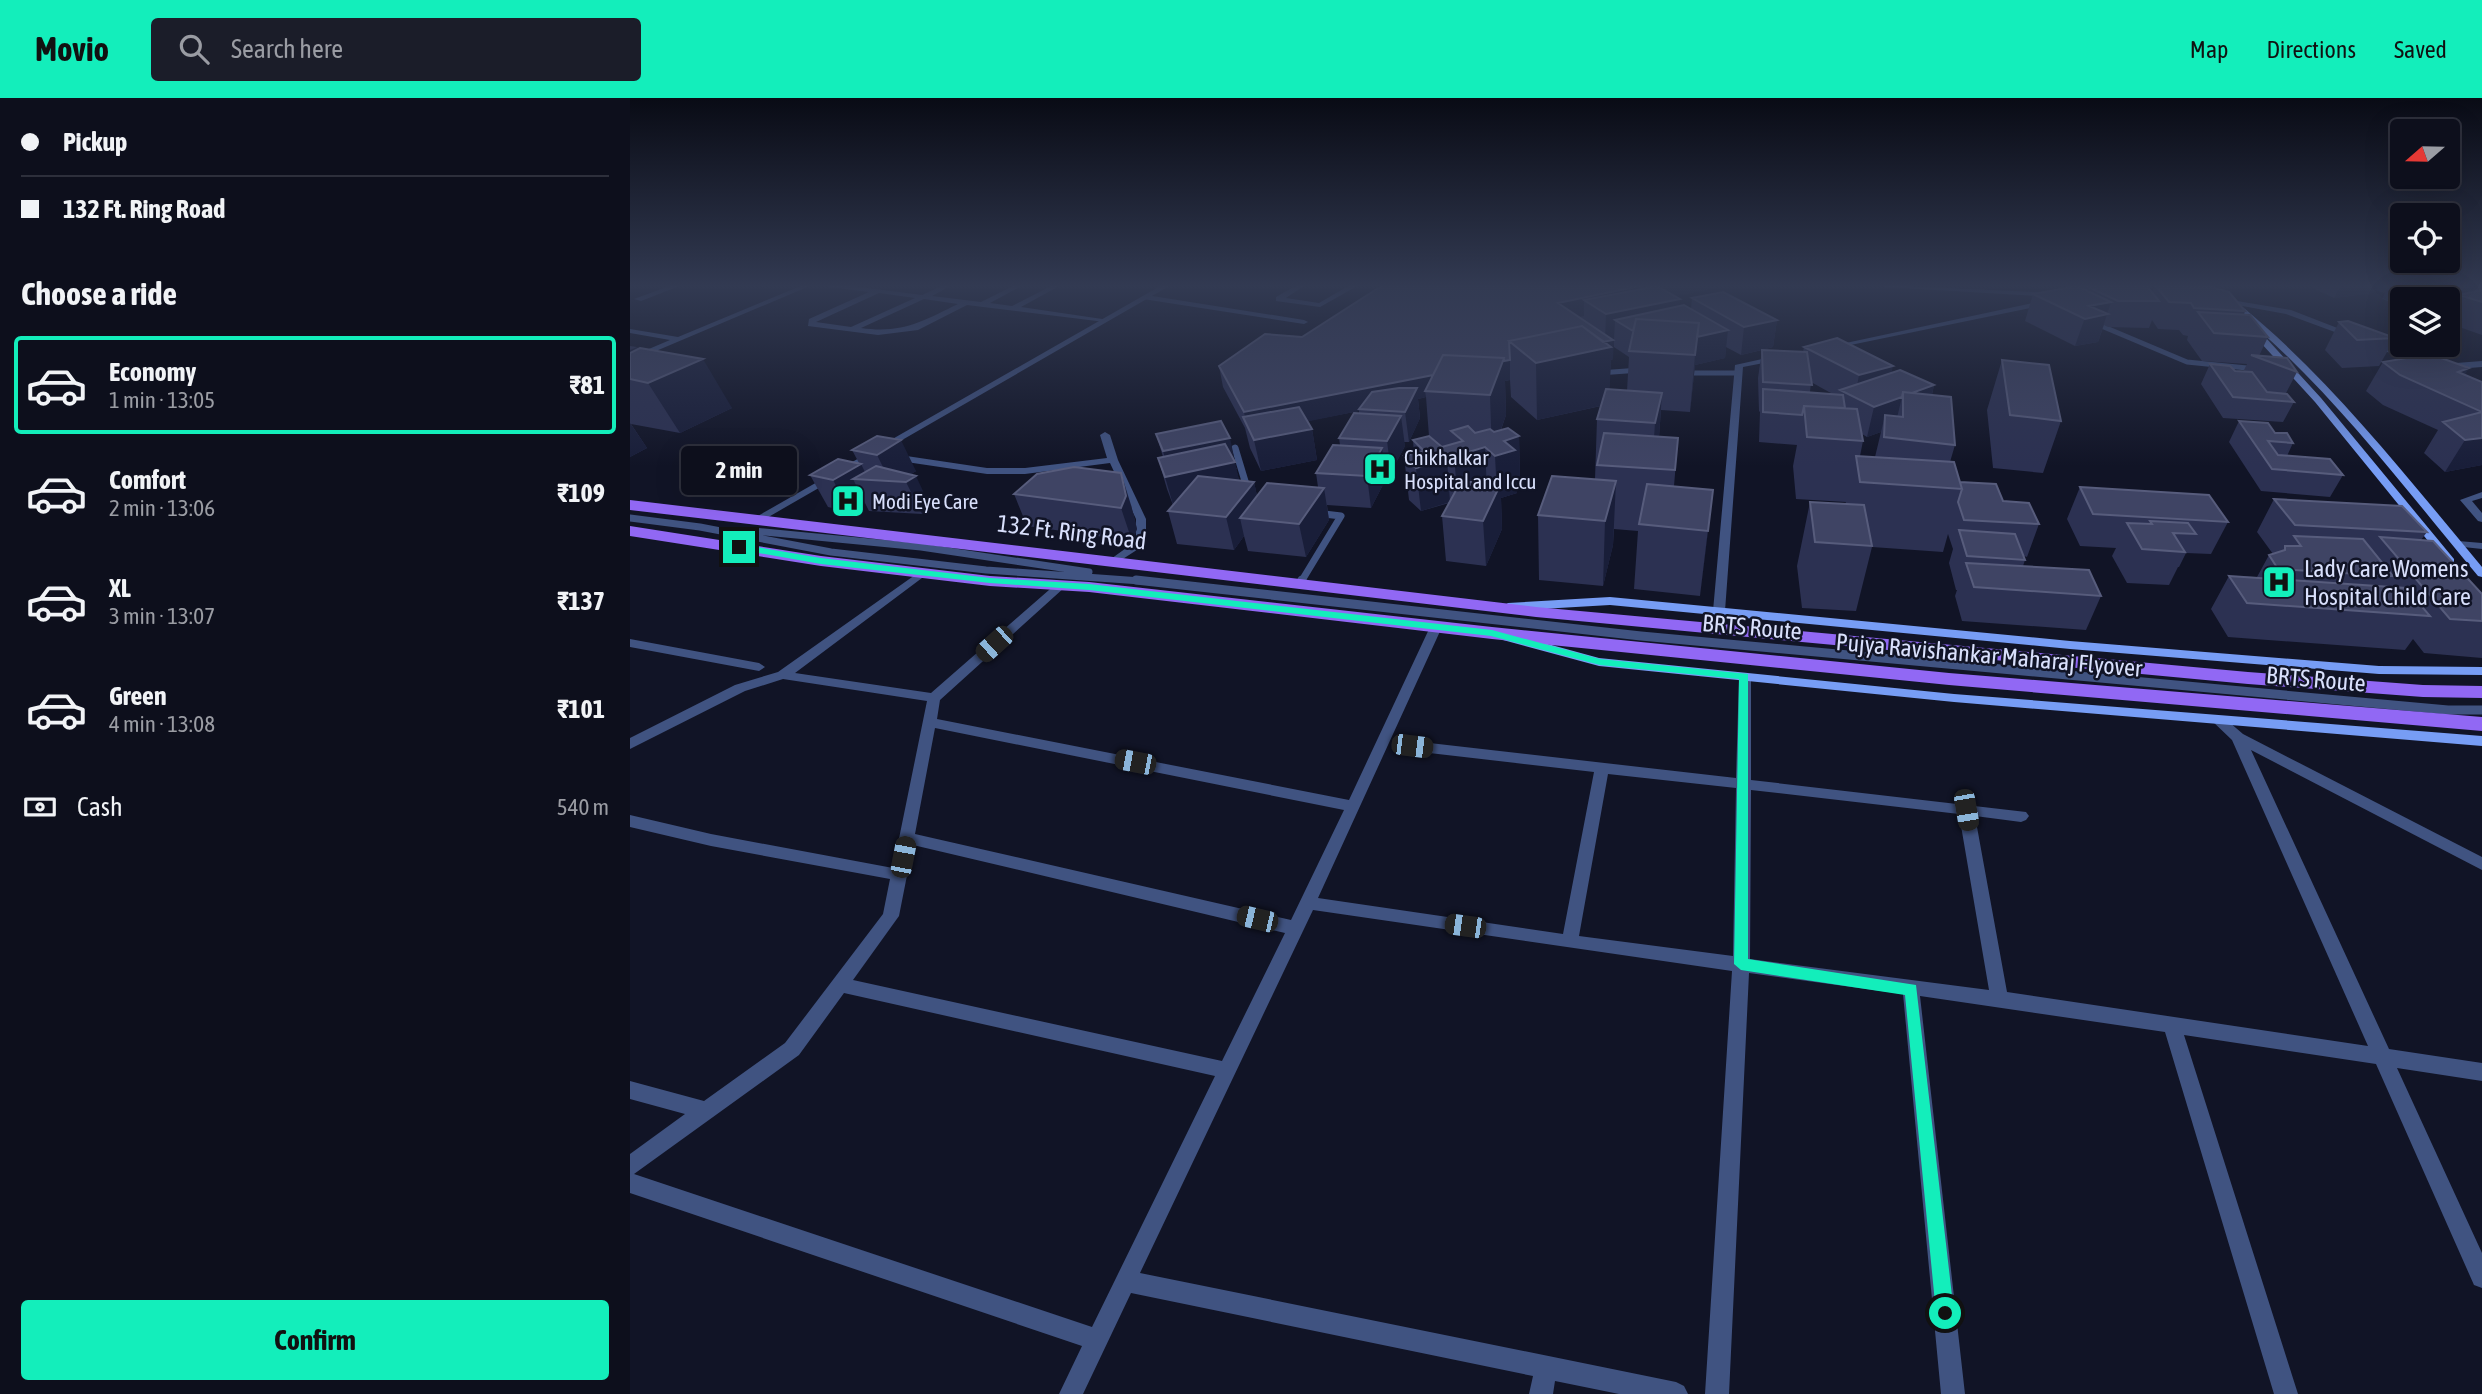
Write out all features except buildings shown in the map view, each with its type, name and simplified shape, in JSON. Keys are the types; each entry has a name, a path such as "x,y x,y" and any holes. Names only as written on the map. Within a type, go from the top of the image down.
{"main road":[{"path":"2269,345 2457,569"},
{"path":"2282,345 2482,574"},
{"name":"132 Ft. Ring Road","path":"630,505 1508,607"},
{"path":"630,531 821,561 1492,634 1600,662 1954,698 2482,741"},
{"path":"1508,607 1610,601 2070,645 2379,670 2482,671"},
{"name":"Pujya Ravishankar Maharaj Flyover","path":"1508,607 1536,612 2248,678 2423,691 2482,692"},
{"name":"Pujya Ravishankar Maharaj Flyover","path":"1492,634 1948,680 2482,724"}],"street":[{"path":"630,360 664,345"},
{"path":"754,521 1060,345"},
{"path":"1821,349 1838,345"},
{"path":"2377,345 2454,375"},
{"path":"2365,350 2425,373"},
{"path":"1719,611 1739,365 1780,357"},
{"path":"2414,368 2482,364"},
{"path":"1105,435 1113,460 1140,519 1142,542 1112,563"},
{"path":"872,452 987,471 1025,471 1113,460"},
{"path":"2482,495 2465,500 2482,519"},
{"path":"2458,544 2482,547"},
{"path":"630,744 740,688 783,675 922,573"},
{"path":"630,1166 792,1049 840,985 891,916 934,698 1061,585"},
{"path":"1071,1394 1225,1070 1308,903 1436,627"},
{"path":"630,643 759,667"},
{"path":"783,675 934,698"},
{"path":"1717,1394 1741,964 1745,677"},
{"path":"2217,719 2238,737 2482,864"},
{"path":"929,722 1353,806"},
{"path":"2238,737 2482,1277"},
{"path":"1412,746 2021,816"},
{"path":"1570,942 1602,769"},
{"path":"1966,810 1999,999"},
{"path":"630,821 711,840 900,875"},
{"path":"907,838 1296,928"},
{"path":"1308,903 1911,990 1999,999 2482,1072"},
{"path":"840,985 1225,1070"},
{"path":"1911,990 1953,1394"},
{"path":"2172,1025 2286,1394"},
{"path":"630,1090 706,1111"},
{"path":"630,1183 1097,1340"},
{"path":"1124,1281 1676,1394"},
{"path":"1541,1394 1546,1367"}],"lane":[{"path":"2148,345 2187,362 2267,370"},
{"path":"1585,374 1645,370"},
{"path":"1672,372 1738,373"},
{"path":"2280,372 2294,373"},
{"path":"1235,448 1252,504"},
{"path":"1300,584 1341,516 1302,511"},
{"name":"BRTS Route","path":"630,518 990,555 1144,581"},
{"name":"BRTS Route","path":"701,527 857,555 986,570 1144,581 1641,636 2421,708 2482,710"}],"place":[{"name":"Chikhalkar Hospital and Iccu","path":"1380,469"},
{"name":"Modi Eye Care","path":"848,501"},
{"name":"Lady Care Womens Hospital Child Care","path":"2279,582"}],"route":[{"path":"739,547 821,561 990,581 1089,587 1492,634 1600,662 1745,677 1741,964 1911,990 1945,1313"}]}
